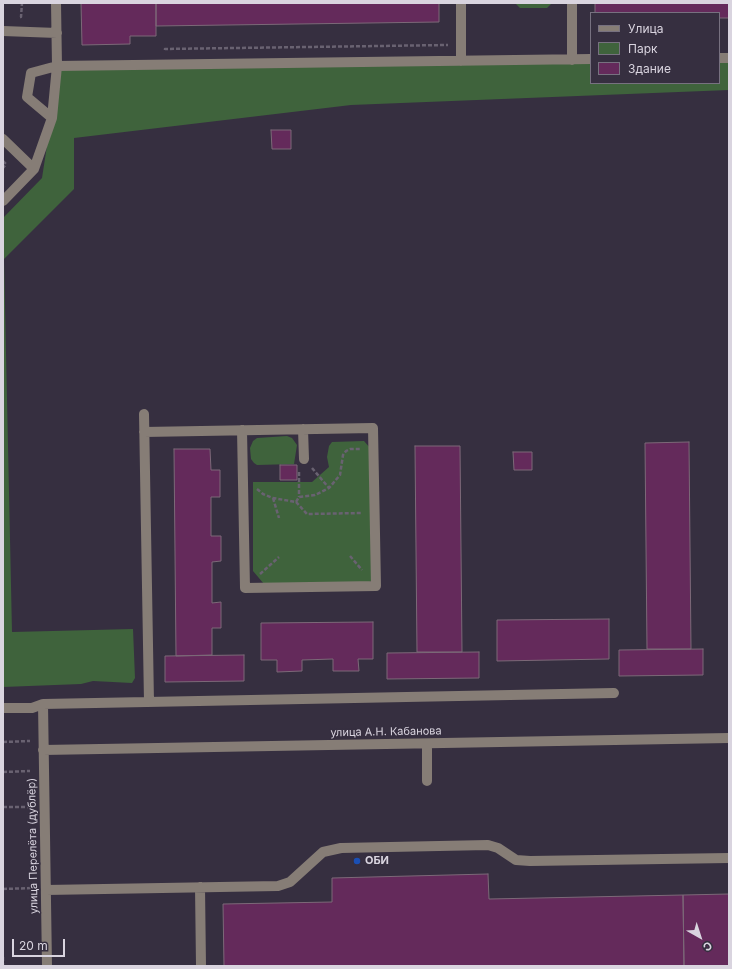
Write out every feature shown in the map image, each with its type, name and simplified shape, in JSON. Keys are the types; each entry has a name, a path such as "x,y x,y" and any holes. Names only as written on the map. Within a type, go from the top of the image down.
{"street":[{"path":"3,201 34,169 52,118 57,66 56,3"},
{"path":"461,3 461,61"},
{"path":"572,3 572,60"},
{"path":"3,32 57,33"},
{"path":"52,118 27,97 31,73 57,66 590,59"},
{"path":"3,139 34,169"},
{"path":"144,414 149,702"},
{"path":"144,432 242,430 373,428 376,586 245,588 242,430"},
{"path":"303,429 304,459"},
{"path":"3,708 32,708 43,704 614,693"},
{"name":"улица Перелёта (дублёр)","path":"43,704 47,966"},
{"name":"улица А.Н. Кабанова","path":"43,750 729,738"},
{"path":"426,744 427,780"},
{"path":"46,890 278,886 290,882 323,852 341,848 488,846 498,848 516,860 530,861 729,858"},
{"path":"200,887 201,966"}],"path":[{"path":"15,17 21,17 22,3"},
{"path":"165,49 454,45"},
{"path":"3,161 6,164 3,168"},
{"path":"299,497 315,495 329,488 340,476 343,455 346,451 350,449 360,449 364,453"},
{"path":"296,502 299,497 299,465 304,459 329,488"},
{"path":"243,477 263,494 273,498 296,502 307,514 349,515 374,513"},
{"path":"273,498 279,518"},
{"path":"3,742 32,741"},
{"path":"3,772 33,771"},
{"path":"3,807 33,807"},
{"path":"3,889 35,888"},
{"path":"3,958 3,966"}],"green space":[{"path":"515,3 552,3 547,8 520,8"},
{"path":"720,61 729,61 729,90 351,105 74,138 74,189 4,259 12,632 133,629 135,678 132,683 93,681 81,684 3,687 3,218 42,178 59,68 590,63 590,84 720,84"},
{"path":"287,436 292,438 297,445 294,464 257,465 251,459 250,448 253,441 257,438"},
{"path":"364,441 371,449 374,574 371,581 367,583 264,584 253,571 253,482 312,482 329,467 327,457 329,446 332,442"}],"building":[{"path":"81,3 156,3 156,36 130,36 130,44 82,45"},
{"path":"156,3 439,3 439,22 156,26"},
{"path":"595,3 729,3 729,18 720,18 720,12 595,12"},
{"path":"271,130 291,130 291,149 272,149"},
{"path":"689,442 691,649 647,649 645,443"},
{"path":"415,446 460,446 462,652 417,652"},
{"path":"174,449 210,449 211,470 220,470 220,497 211,497 211,536 221,536 221,561 212,562 212,603 221,602 221,628 212,628 212,655 176,656"},
{"path":"513,452 532,452 532,470 514,470"},
{"path":"280,465 297,465 297,480 280,480"},
{"path":"609,619 609,659 497,661 497,620"},
{"path":"373,622 373,659 358,659 359,671 333,671 333,659 302,660 302,671 277,672 277,660 261,660 261,623"},
{"path":"703,649 703,675 619,676 619,650"},
{"path":"479,652 479,678 387,679 387,653"},
{"path":"244,655 244,681 165,682 165,656"},
{"path":"488,874 489,899 683,895 684,966 224,966 223,904 332,902 332,878"},
{"path":"729,894 729,966 684,966 683,895"}],"place":[{"name":"ОБИ","path":"357,861"}]}
